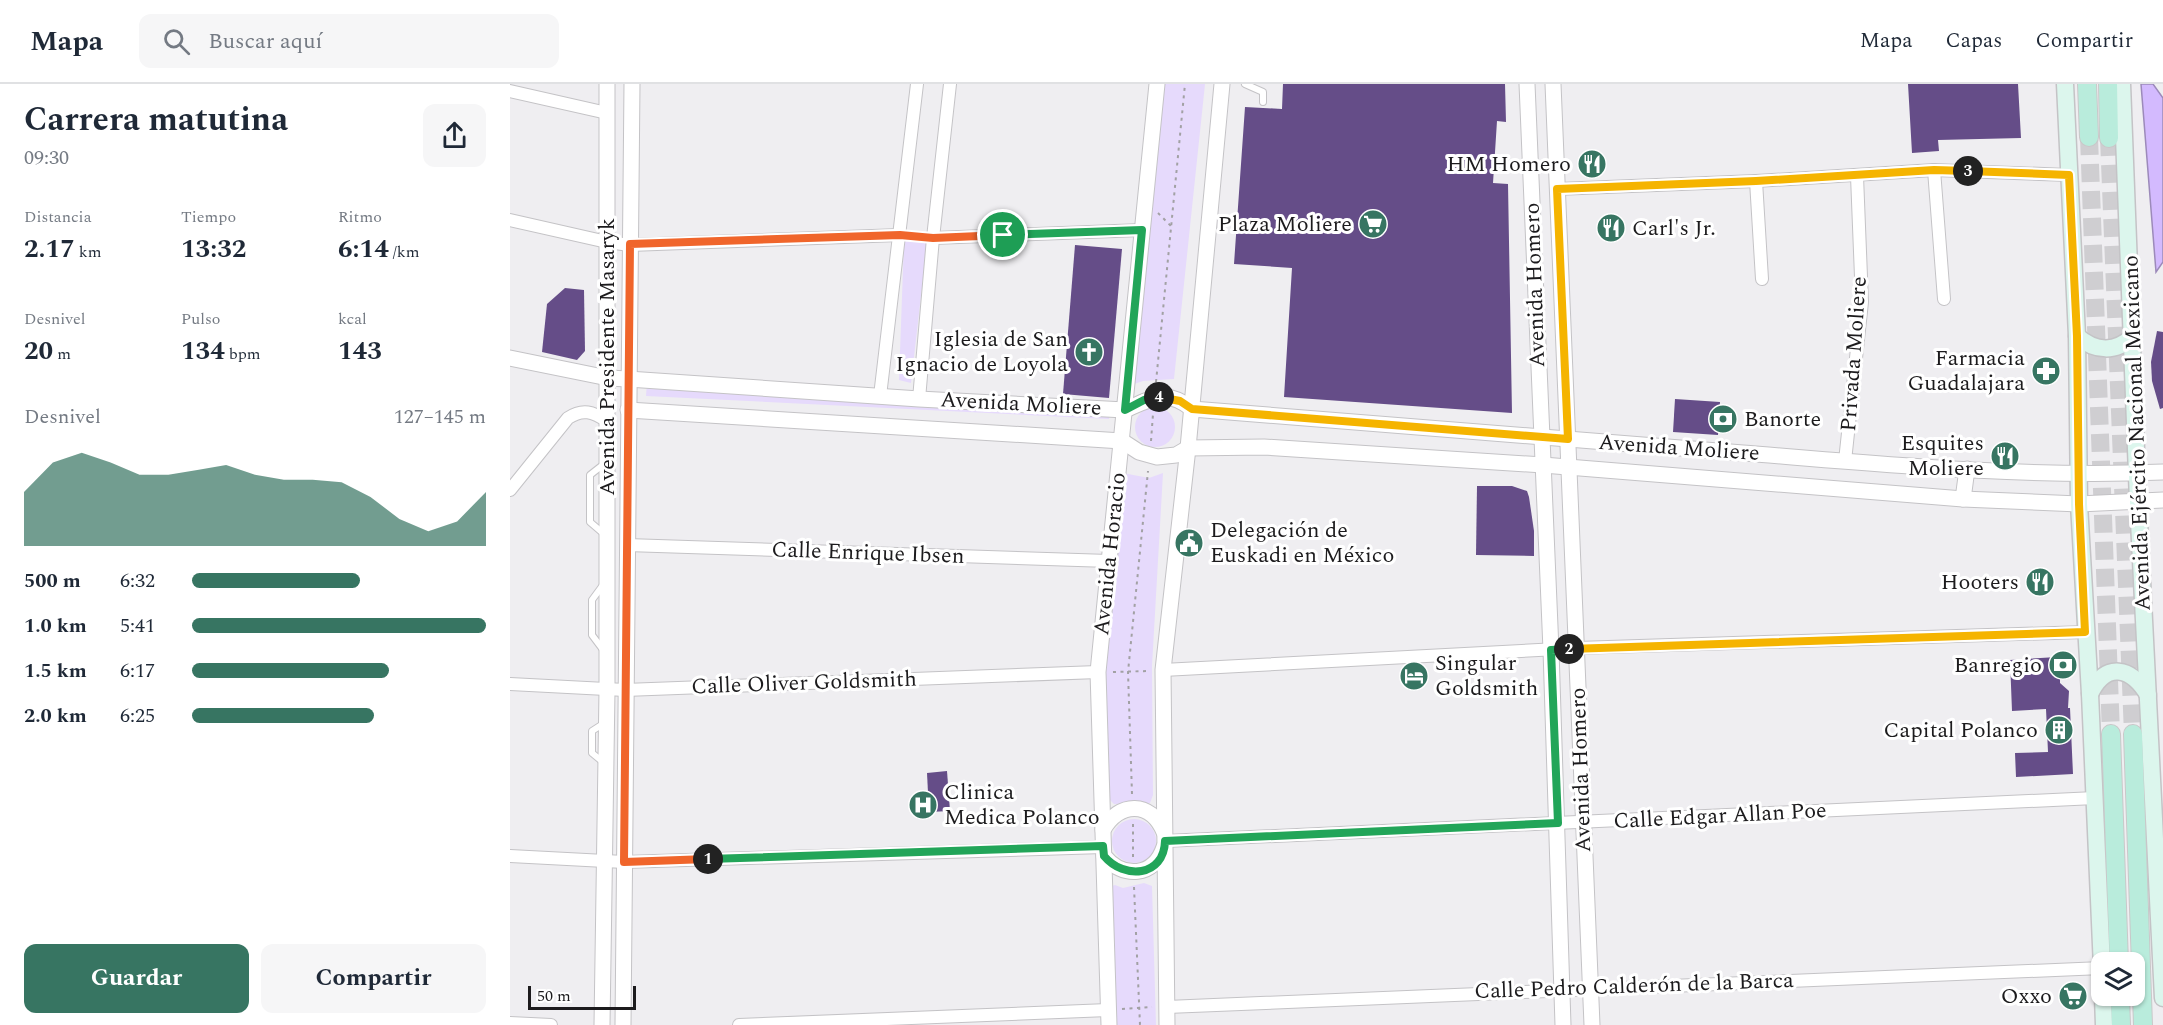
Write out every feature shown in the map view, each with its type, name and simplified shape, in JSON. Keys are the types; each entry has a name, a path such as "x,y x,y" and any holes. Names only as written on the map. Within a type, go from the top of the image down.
{"main road":[{"path":"2065,84 2077,336 2079,504 2101,952"},
{"path":"2087,84 2090,137"},
{"path":"2108,84 2109,138"},
{"name":"Avenida Ejército Nacional Mexicano","path":"2122,84 2138,501 2163,998"},
{"path":"2077,336 2087,345 2103,348 2120,346 2133,336"},
{"path":"2090,694 2102,675 2119,672 2134,676 2148,695"},
{"path":"2111,734 2119,952"},
{"path":"2133,734 2143,1025"},
{"path":"2103,1006 2104,1025"},
{"path":"2120,1006 2121,1025"}],"street":[{"name":"Avenida Presidente Masaryk","path":"602,1025 607,690 607,84"},
{"name":"Avenida Presidente Masaryk","path":"623,1025 632,84"},
{"path":"880,396 917,84"},
{"path":"918,399 950,84"},
{"name":"Avenida Horacio","path":"1108,1018 1098,672 1157,84"},
{"path":"1167,1025 1163,670 1192,409 1222,84"},
{"name":"Avenida Homero","path":"1527,84 1558,823 1563,1025"},
{"name":"Avenida Homero","path":"1553,84 1592,1025"},
{"path":"510,91 607,113"},
{"path":"1557,189 1857,176 1934,170 2069,175"},
{"path":"1934,170 1944,299"},
{"name":"Privada Moliere","path":"1845,461 1862,302 1857,176"},
{"path":"1756,181 1762,279"},
{"path":"510,220 607,242 630,244 900,235"},
{"path":"933,238 1142,230"},
{"name":"Avenida Moliere","path":"510,358 608,378 918,399 1125,410 1144,400 1161,396 1180,401 1192,409 1845,461 2080,473 2163,472"},
{"name":"Avenida Moliere","path":"628,410 1122,441 1139,452 1157,457 1176,455 1188,448 1264,447 1543,465 1963,499 2079,504 2163,500"},
{"path":"510,490 568,418 576,412 587,411 607,421"},
{"path":"1963,499 1967,469"},
{"name":"Calle Enrique Ibsen","path":"627,545 1109,561"},
{"path":"1163,670 1576,648 2085,632"},
{"name":"Calle Oliver Goldsmith","path":"510,684 625,690 1098,672"},
{"name":"Calle Edgar Allan Poe","path":"1165,840 2095,798"},
{"path":"510,856 624,862 1104,851 1120,870 1134,872 1150,867 1161,856 1165,840 1159,821 1149,813 1132,808 1117,813 1103,830"},
{"name":"Calle Pedro Calderón de la Barca","path":"1167,1006 2091,968"},
{"path":"739,1025 1108,1018"},
{"path":"510,1023 551,1025"}],"lane":[{"path":"1245,84 1263,92 1263,102"}],"path":[{"path":"1098,672 1163,670"},
{"path":"1132,808 1140,1025"},
{"path":"1108,1018 1139,1008 1167,1006"}],"shaded area":[{"path":"1161,84 1205,84 1174,379 1143,381 1131,385"},
{"path":"2141,84 2153,84 2163,98 2163,262 2156,272"},
{"path":"904,241 927,243 911,383 899,380"},
{"path":"647,383 1110,407 1109,419 646,396"},
{"path":"1155,407 1169,413 1175,427 1169,441 1155,447 1141,441 1135,427 1141,413"},
{"path":"1123,473 1149,478 1163,473 1152,666 1153,795 1150,803 1114,804 1109,799 1103,678"},
{"path":"1134,819 1143,820 1150,825 1155,832 1155,850 1150,857 1143,862 1134,863 1125,862 1118,857 1113,850 1112,841 1113,832 1118,825 1125,820"},
{"path":"1144,883 1152,886 1156,1025 1112,1025 1109,887 1115,885 1123,888"}],"building":[{"name":"Plaza Moliere","path":"1283,84 1505,84 1506,122 1497,121 1493,183 1508,184 1512,413 1284,397 1292,268 1234,264 1245,107 1282,109"},
{"path":"1908,84 2018,84 2021,138 1938,140 1939,151 1912,153"},
{"name":"Iglesia de San Ignacio de Loyola","path":"1075,245 1122,249 1109,398 1063,394"},
{"path":"565,288 584,290 585,351 577,360 542,352 547,304"},
{"path":"2157,331 2163,332 2163,408 2160,409 2152,381 2151,362"},
{"path":"1675,399 1720,402 1718,435 1673,432"},
{"path":"1477,486 1512,486 1527,491 1534,531 1534,556 1476,555"},
{"path":"2057,657 2058,678 2069,691 2068,708 2070,708 2073,774 2016,777 2015,753 2048,752 2046,709 2012,711 2010,660"},
{"path":"947,771 950,811 929,812 927,773"}],"tunnel":[{"path":"2089,137 2111,734"},
{"path":"2109,138 2133,734"}],"place":[{"name":"HM Homero","path":"1592,164"},
{"name":"Plaza Moliere","path":"1373,224"},
{"name":"Carl's Jr.","path":"1611,228"},
{"name":"Iglesia de San Ignacio de Loyola","path":"1089,352"},
{"name":"Farmacia Guadalajara","path":"2046,371"},
{"name":"Banorte","path":"1723,419"},
{"name":"Esquites Moliere","path":"2005,456"},
{"name":"Delegación de Euskadi en México","path":"1189,543"},
{"name":"Hooters","path":"2040,582"},
{"name":"Banregio","path":"2063,665"},
{"name":"Singular Goldsmith","path":"1414,676"},
{"name":"Capital Polanco","path":"2059,730"},
{"name":"Clinica Medica Polanco","path":"923,805"},
{"name":"Oxxo","path":"2073,996"}],"route":[{"path":"1934,170 2069,175 2077,336 2079,504 2085,632 1551,650 1558,823 1165,841 1163,852 1155,863 1143,871 1134,872 1120,870 1110,863 1104,856 1103,846 624,862 630,244 900,235 933,238 1003,235 1142,230 1125,410 1144,400 1161,396 1180,401 1192,409 1568,439 1557,189 1857,176 1934,170"}]}
